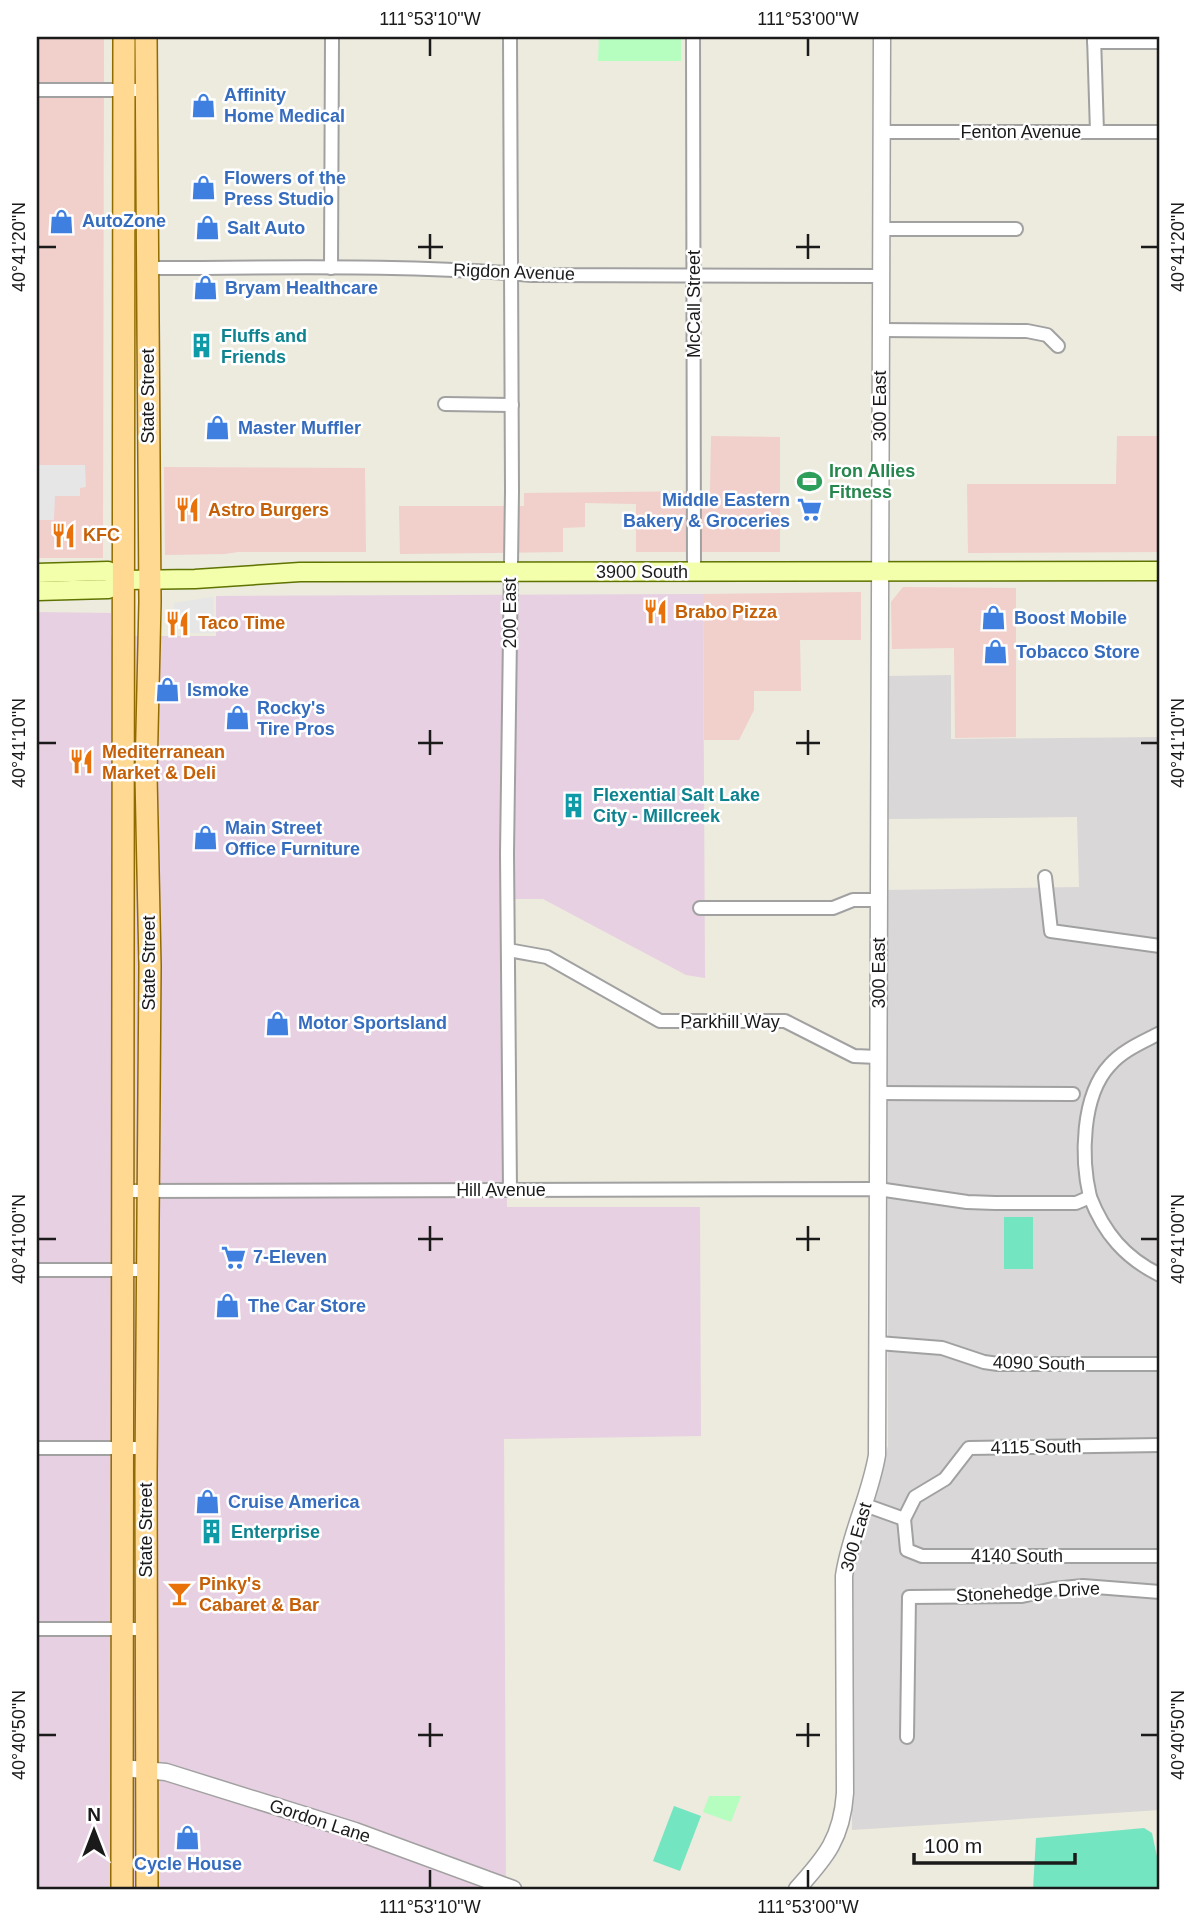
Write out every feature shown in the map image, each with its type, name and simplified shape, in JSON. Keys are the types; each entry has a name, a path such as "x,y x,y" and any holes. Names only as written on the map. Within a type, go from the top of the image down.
{"main road":[{"name":"State Street","path":"124,37 135,90 148,268 150,580 146,775 150,953 146,1448 147,1889"},
{"name":"State Street","path":"122,1889 125,580 135,90 146,37"},
{"name":"3900 South","path":"37,573 108,571 125,580 150,580 300,572 1160,571"},
{"name":"3900 South","path":"37,591 108,589 125,580"}],"street":[{"path":"331,37 331,268"},
{"name":"200 East","path":"510,37 510,1190"},
{"name":"McCall Street","path":"693,37 694,572"},
{"name":"300 East","path":"797,1889 823,1860 842,1824 845,1793 844,1576 850,1546 865,1505 877,1455 882,37"},
{"path":"1097,132 1094,39 1160,42"},
{"path":"37,90 135,90"},
{"name":"Fenton Avenue","path":"881,132 1160,132"},
{"path":"881,229 1016,229"},
{"name":"Rigdon Avenue","path":"148,268 881,276"},
{"path":"880,330 1027,331 1047,335 1058,346"},
{"path":"445,404 512,405"},
{"path":"1045,877 1051,930 1160,946"},
{"path":"700,908 833,908 853,900 878,900"},
{"name":"Parkhill Way","path":"508,950 547,957 660,1021 785,1021 854,1056 878,1057"},
{"path":"1160,1033 1109,1066 1099,1082 1090,1108 1085,1141 1086,1179 1090,1197 1111,1237 1122,1251 1143,1267 1160,1275"},
{"path":"878,1093 1073,1094"},
{"name":"Hill Avenue","path":"123,1191 878,1189 995,1203 1076,1203 1090,1197"},
{"path":"37,1270 147,1270"},
{"name":"4090 South","path":"878,1343 942,1348 998,1364 1160,1364"},
{"name":"4115 South","path":"904,1520 915,1497 945,1479 969,1448 1160,1445"},
{"path":"37,1448 146,1448"},
{"path":"865,1505 904,1520"},
{"name":"4140 South","path":"904,1520 907,1550 922,1556 1160,1556"},
{"name":"Stonehedge Drive","path":"907,1737 909,1597 1022,1596 1083,1586 1160,1592"},
{"path":"37,1629 147,1629"},
{"name":"Gordon Lane","path":"122,1768 166,1772 355,1831 513,1889"}],"shaded area":[{"path":"37,37 104,37 103,558 37,558"},
{"path":"711,436 780,437 780,552 636,552 636,504 585,503 585,527 563,528 563,552 400,554 399,506 524,506 524,493 710,491"},
{"path":"1117,436 1160,436 1160,552 968,553 967,484 1116,484"},
{"path":"37,465 85,465 86,487 80,488 80,496 55,496 54,520 37,520"},
{"path":"164,467 365,468 366,552 165,555"},
{"path":"903,587 1016,588 1016,737 955,738 954,648 892,649 891,602"},
{"path":"861,592 861,640 800,640 801,691 754,691 754,710 739,740 704,740 703,594"},
{"path":"703,594 705,978 686,975 543,899 504,899 507,1207 700,1207 701,1436 504,1439 506,1889 37,1889 37,612 111,613 111,636 216,636 216,596"},
{"path":"213,597 215,633 188,633 187,617 174,616 174,603"},
{"path":"951,675 951,739 1160,737 1160,1810 852,1830 852,1569 888,1446 887,890 1079,887 1077,817 889,819 888,676"}],"green space":[{"path":"599,37 681,37 681,61 598,61"},
{"path":"1004,1217 1033,1217 1033,1269 1004,1269"},
{"path":"709,1796 741,1796 731,1822 703,1812"},
{"path":"674,1806 701,1816 680,1871 653,1861"},
{"path":"1144,1828 1152,1833 1160,1871 1160,1889 1033,1889 1036,1838"}],"place":[{"name":"Affinity Home Medical","path":"204,105"},
{"name":"Flowers of the Press Studio","path":"204,188"},
{"name":"AutoZone","path":"62,221"},
{"name":"Salt Auto","path":"207,228"},
{"name":"Bryam Healthcare","path":"205,288"},
{"name":"Fluffs and Friends","path":"201,346"},
{"name":"Master Muffler","path":"218,428"},
{"name":"Iron Allies Fitness","path":"809,481"},
{"name":"Astro Burgers","path":"188,510"},
{"name":"Middle Eastern Bakery & Groceries","path":"810,510"},
{"name":"KFC","path":"63,535"},
{"name":"Brabo Pizza","path":"655,612"},
{"name":"Boost Mobile","path":"994,618"},
{"name":"Taco Time","path":"178,623"},
{"name":"Tobacco Store","path":"996,652"},
{"name":"Ismoke","path":"167,690"},
{"name":"Rocky's Tire Pros","path":"237,718"},
{"name":"Mediterranean Market & Deli","path":"82,762"},
{"name":"Flexential Salt Lake City - Millcreek","path":"573,805"},
{"name":"Main Street Office Furniture","path":"205,838"},
{"name":"Motor Sportsland","path":"278,1023"},
{"name":"7-Eleven","path":"233,1257"},
{"name":"The Car Store","path":"228,1306"},
{"name":"Cruise America","path":"208,1502"},
{"name":"Enterprise","path":"211,1532"},
{"name":"Pinky's Cabaret & Bar","path":"179,1594"},
{"name":"Cycle House","path":"188,1837"}]}
